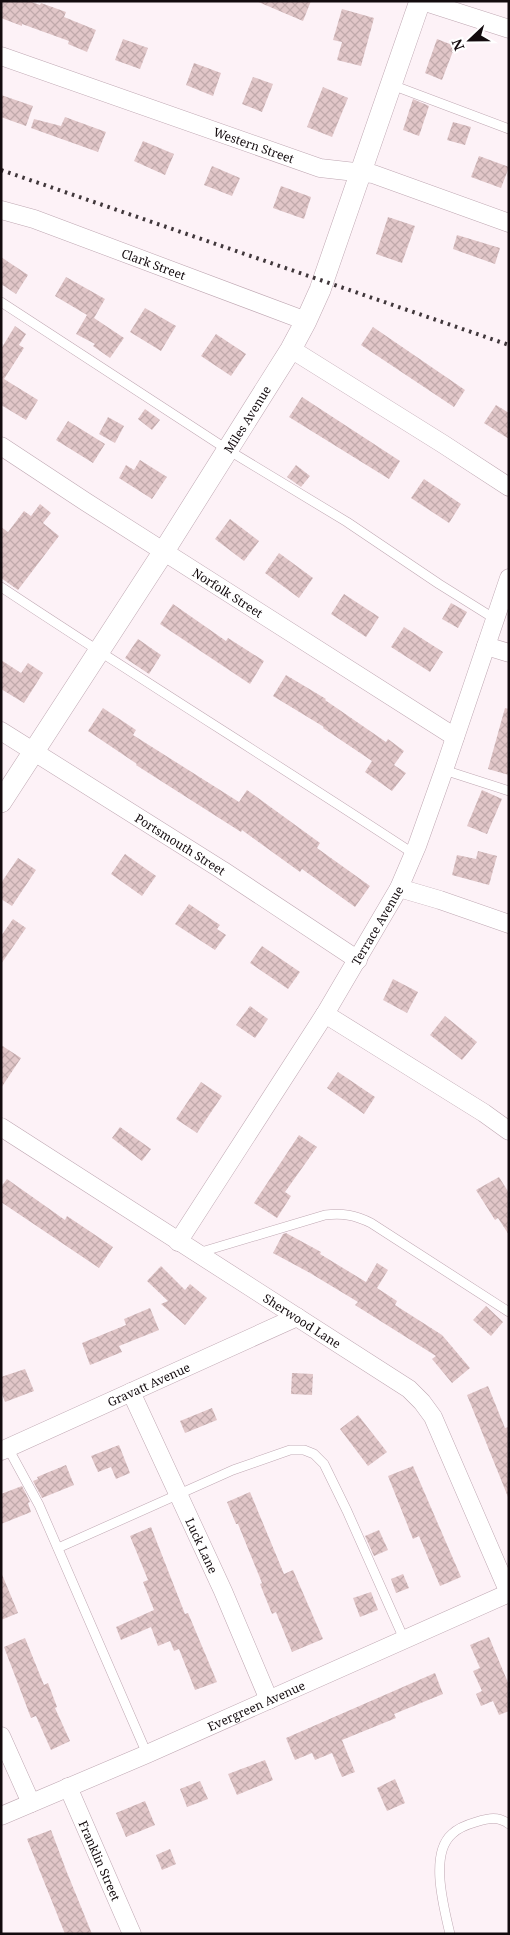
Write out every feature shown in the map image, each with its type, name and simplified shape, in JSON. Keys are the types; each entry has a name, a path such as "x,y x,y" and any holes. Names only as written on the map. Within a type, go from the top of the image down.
{"street":[{"path":"421,1 509,29"},
{"name":"Miles Avenue","path":"1,802 164,551 291,349 306,321 320,290 421,1"},
{"name":"Western Street","path":"1,56 320,168 384,178 509,223"},
{"name":"Clark Street","path":"1,210 34,220 306,321"},
{"path":"291,349 509,487"},
{"name":"Norfolk Street","path":"1,446 455,737"},
{"name":"Terrace Avenue","path":"178,1242 325,1014 399,888 414,854 444,770 509,578"},
{"path":"486,646 509,653"},
{"name":"Portsmouth Street","path":"1,731 222,870 358,960"},
{"path":"399,888 509,924"},
{"path":"325,1014 484,1113 509,1131"},
{"name":"Sherwood Lane","path":"1,1127 409,1389 433,1417 509,1593"},
{"name":"Gravatt Avenue","path":"5,1449 297,1317"},
{"name":"Luck Lane","path":"131,1392 223,1591 269,1700"},
{"name":"Evergreen Avenue","path":"1,1816 147,1754 509,1593"},
{"path":"1,1736 31,1803"},
{"name":"Franklin Street","path":"68,1787 132,1934"}],"lane":[{"path":"391,85 509,128"},
{"path":"1,302 228,450 347,522 495,619"},
{"path":"1,587 98,652 273,762 414,854"},
{"path":"444,770 509,790"},
{"path":"196,1253 325,1215 341,1213 354,1215 371,1223 509,1312"},
{"path":"5,1449 40,1505 147,1754"},
{"path":"58,1548 233,1470 290,1450 304,1450 314,1454 324,1464 404,1639"},
{"path":"450,1934 439,1866 442,1849 452,1834 471,1824 489,1818 501,1819 509,1824"}],"building":[{"path":"1,1 29,1 40,5 41,3 66,12 64,17 96,30 87,52 68,44 69,41 1,18"},
{"path":"256,1 311,1 303,21"},
{"path":"342,9 374,18 361,66 337,60 342,42 333,40"},
{"path":"123,39 148,48 140,69 115,60"},
{"path":"437,39 455,46 442,80 425,73"},
{"path":"194,63 221,73 213,96 186,85"},
{"path":"253,77 273,84 262,112 242,104"},
{"path":"323,87 348,98 332,137 307,127"},
{"path":"1,95 33,106 26,126 1,117"},
{"path":"413,99 429,106 419,136 403,130"},
{"path":"65,117 106,132 98,152 31,128 34,119 61,126"},
{"path":"453,122 471,127 465,145 447,140"},
{"path":"143,141 174,154 165,175 134,161"},
{"path":"479,156 509,167 501,188 471,177"},
{"path":"212,166 240,178 232,196 204,185"},
{"path":"281,186 311,197 304,219 273,208"},
{"path":"388,217 415,226 402,263 376,254"},
{"path":"457,235 500,248 495,264 453,249"},
{"path":"1,257 28,275 16,294 1,284"},
{"path":"66,277 105,299 94,318 124,338 110,358 93,346 95,344 76,334 87,315 55,296"},
{"path":"145,308 176,326 161,351 130,332"},
{"path":"15,326 26,334 19,345 24,348 4,379 38,400 26,420 1,405 1,349"},
{"path":"373,327 465,390 454,407 361,345"},
{"path":"216,334 246,354 231,376 201,356"},
{"path":"302,397 400,461 389,479 289,417"},
{"path":"496,405 509,413 509,439 484,423"},
{"path":"145,409 160,420 152,430 138,419"},
{"path":"108,417 124,426 115,443 99,434"},
{"path":"68,421 105,444 93,463 56,440"},
{"path":"140,460 167,477 152,499 119,478 126,465 134,470"},
{"path":"296,465 310,476 301,487 287,477"},
{"path":"424,479 461,504 449,523 411,498"},
{"path":"40,504 51,513 43,523 59,536 18,590 1,578 1,527 8,532 24,511 31,516"},
{"path":"230,519 259,541 244,561 215,539"},
{"path":"279,553 313,578 299,598 265,573"},
{"path":"344,594 379,617 366,637 331,614"},
{"path":"451,603 467,612 458,628 442,619"},
{"path":"173,604 226,641 228,638 264,661 250,684 160,624"},
{"path":"404,627 443,652 430,672 391,647"},
{"path":"138,639 161,655 149,674 125,658"},
{"path":"1,660 21,673 28,663 43,673 24,703 1,689"},
{"path":"286,675 326,699 386,742 388,739 404,751 394,765 406,773 392,791 365,772 372,761 324,727 273,696"},
{"path":"103,708 136,730 133,735 239,802 247,790 320,843 317,848 370,886 355,907 302,869 300,872 242,830 241,832 136,765 88,731"},
{"path":"505,708 509,709 509,775 488,769"},
{"path":"482,790 502,799 487,834 467,826"},
{"path":"478,851 497,856 489,885 452,875 457,855 476,859"},
{"path":"125,854 156,876 142,896 111,874"},
{"path":"18,858 36,870 12,906 1,899 1,883"},
{"path":"189,904 220,925 217,929 226,935 215,950 175,924"},
{"path":"13,919 26,928 1,964 1,936"},
{"path":"262,946 300,972 288,989 250,963"},
{"path":"393,979 418,992 407,1013 383,1000"},
{"path":"250,1006 268,1019 255,1038 236,1025"},
{"path":"445,1016 477,1042 462,1060 430,1035"},
{"path":"1,1045 21,1058 1,1088"},
{"path":"338,1072 375,1097 364,1114 327,1088"},
{"path":"201,1082 222,1096 197,1133 176,1119"},
{"path":"120,1127 151,1149 142,1161 112,1138"},
{"path":"299,1135 317,1147 285,1192 291,1196 277,1218 254,1203"},
{"path":"499,1177 509,1193 509,1235 498,1218 495,1220 476,1190"},
{"path":"7,1179 65,1220 67,1216 113,1247 99,1268 1,1202 1,1187"},
{"path":"286,1233 321,1252 320,1254 366,1282 377,1263 388,1270 377,1288 397,1301 395,1305 442,1335 470,1368 452,1383 432,1359 436,1356 355,1305 358,1302 273,1253 283,1234"},
{"path":"161,1266 185,1290 190,1284 207,1298 185,1325 161,1304 168,1301 147,1281"},
{"path":"486,1306 503,1322 491,1336 473,1320"},
{"path":"150,1308 159,1330 119,1346 122,1352 90,1365 82,1343 126,1325 124,1319"},
{"path":"25,1369 34,1391 5,1402 1,1392 1,1377"},
{"path":"292,1373 313,1374 312,1395 291,1394"},
{"path":"488,1386 505,1428 509,1427 508,1497 467,1395"},
{"path":"212,1408 217,1420 185,1433 180,1421"},
{"path":"358,1415 387,1452 368,1466 340,1429"},
{"path":"119,1445 130,1473 116,1479 111,1467 98,1472 91,1456"},
{"path":"66,1465 74,1485 42,1498 33,1481 38,1479 37,1477"},
{"path":"413,1466 461,1577 440,1586 419,1536 413,1539 388,1476"},
{"path":"22,1486 30,1502 28,1503 31,1512 1,1524 1,1494"},
{"path":"250,1492 284,1574 293,1570 323,1639 292,1652 276,1612 272,1614 260,1584 262,1583 227,1502"},
{"path":"151,1527 185,1614 188,1613 217,1682 195,1690 179,1649 174,1651 170,1641 158,1646 151,1627 121,1640 116,1627 154,1610 143,1582 148,1580 130,1536"},
{"path":"379,1530 388,1550 374,1556 365,1536"},
{"path":"1,1572 18,1613 1,1620"},
{"path":"403,1574 409,1588 396,1593 391,1579"},
{"path":"371,1592 378,1610 360,1617 353,1598"},
{"path":"489,1637 509,1685 509,1711 499,1715 493,1701 481,1706 476,1694 482,1691 473,1671 480,1668 470,1645"},
{"path":"25,1638 44,1685 48,1683 57,1707 55,1708 70,1741 51,1750 36,1716 31,1718 4,1647"},
{"path":"435,1673 443,1694 394,1714 396,1718 342,1740 355,1772 342,1777 332,1753 315,1760 312,1753 295,1760 286,1738"},
{"path":"265,1760 273,1780 237,1795 228,1774"},
{"path":"395,1779 405,1803 387,1811 377,1788"},
{"path":"200,1781 208,1799 187,1807 180,1789"},
{"path":"145,1801 155,1825 126,1837 116,1813"},
{"path":"51,1830 92,1934 65,1934 27,1839"},
{"path":"170,1849 176,1864 162,1870 156,1855"}],"railway":[{"path":"1,170 509,345"}]}
